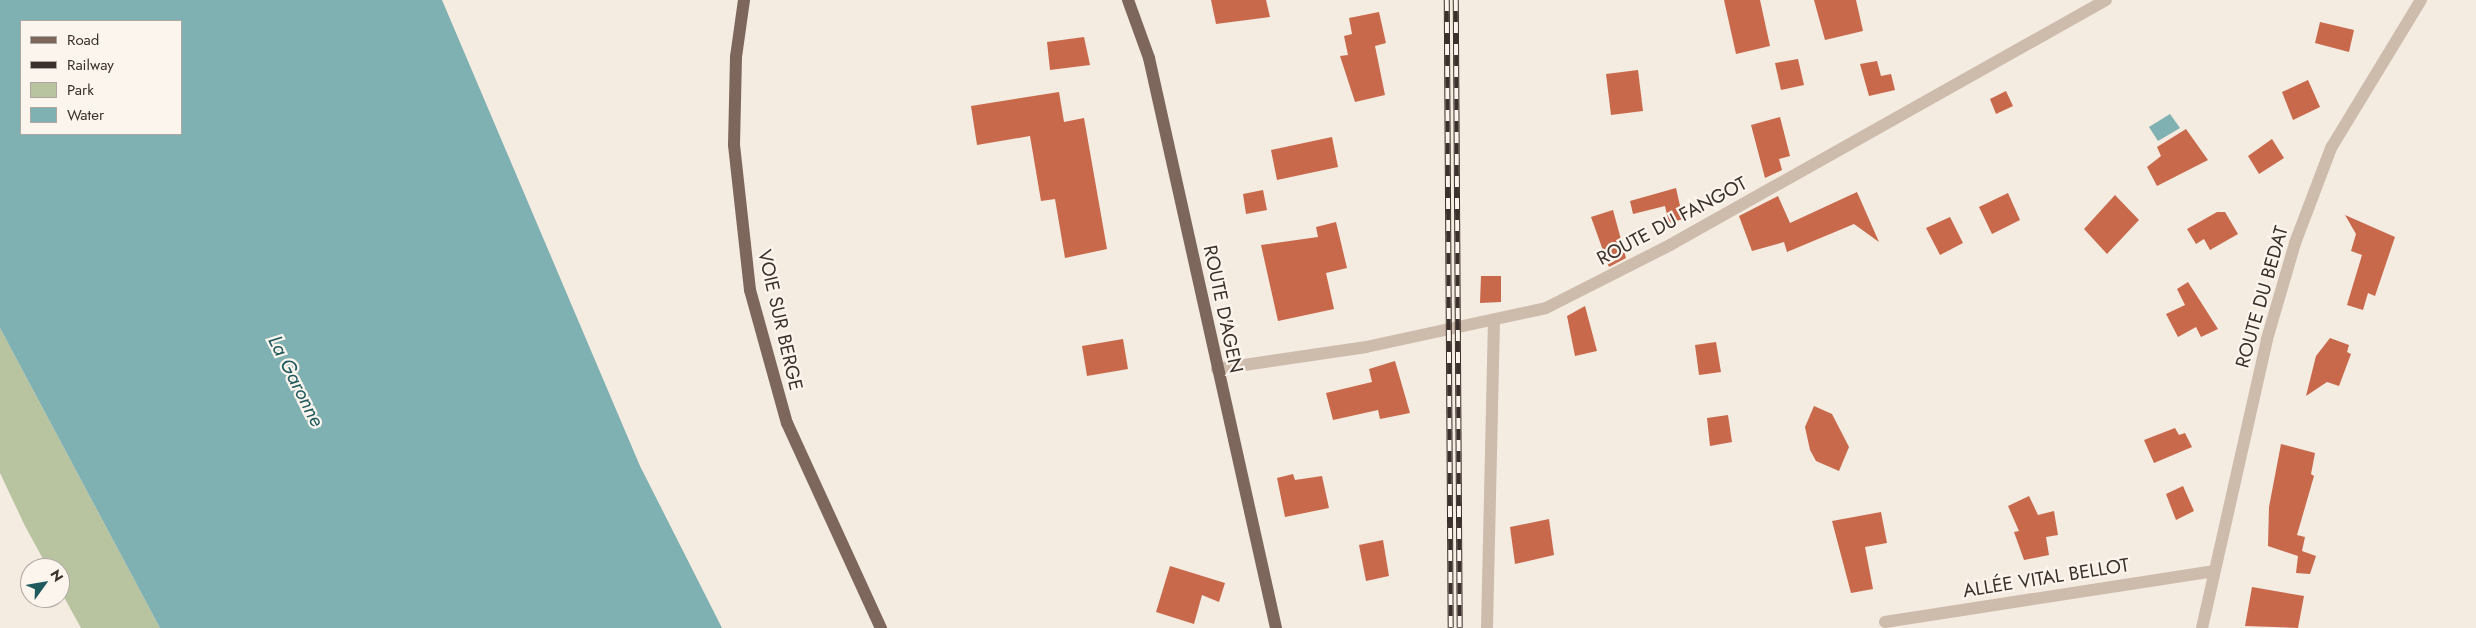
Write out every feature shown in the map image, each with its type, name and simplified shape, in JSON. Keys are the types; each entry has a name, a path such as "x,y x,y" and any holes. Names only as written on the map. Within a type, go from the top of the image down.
{"main road":[{"name":"VOIE SUR BERGE","path":"744,0 734,145 750,290 787,423 882,628"},
{"name":"ROUTE D'AGEN","path":"1128,0 1149,58 1276,628"}],"street":[{"name":"ROUTE DU FANGOT","path":"1217,369 1494,322 1546,308 1670,245 2106,0"},
{"name":"ROUTE DU BEDAT","path":"2202,628 2212,571 2295,244 2331,148 2421,0"},
{"path":"1487,628 1494,322"},
{"name":"ALLÉE VITAL BELLOT","path":"1884,622 2212,571"}],"green space":[{"path":"0,328 160,628 81,628 70,608 70,558 43,558 0,473"}],"water":[{"name":"La Garonne","path":"0,0 442,0 640,466 722,628 160,628 0,328"},
{"path":"2170,114 2180,128 2158,141 2149,127"}],"building":[{"path":"1211,0 1266,0 1270,17 1216,24"},
{"path":"1724,0 1760,0 1770,46 1736,54"},
{"path":"1814,0 1856,0 1863,31 1825,40"},
{"path":"1379,12 1386,43 1375,46 1385,95 1355,102 1340,56 1348,55 1344,36 1352,34 1349,18"},
{"path":"2320,22 2354,30 2349,52 2315,43"},
{"path":"1084,37 1090,65 1050,70 1047,42"},
{"path":"1798,59 1804,85 1781,90 1775,63"},
{"path":"1877,61 1881,76 1891,74 1895,90 1869,96 1860,64"},
{"path":"1638,70 1643,111 1611,115 1606,74"},
{"path":"2308,80 2320,107 2293,120 2282,92"},
{"path":"2006,91 2013,106 1996,114 1990,99"},
{"path":"1059,92 1064,122 1084,118 1107,249 1065,258 1055,199 1041,201 1030,136 977,145 971,106"},
{"path":"1780,117 1790,156 1779,159 1782,170 1765,178 1751,125"},
{"path":"2186,129 2208,160 2157,186 2147,167 2161,156 2157,147"},
{"path":"1332,137 1338,167 1277,180 1271,150"},
{"path":"2272,139 2284,158 2259,174 2248,156"},
{"path":"1676,188 1683,219 1669,223 1665,206 1633,214 1630,201"},
{"path":"1263,190 1267,210 1246,214 1243,194"},
{"path":"1857,192 1879,242 1854,224 1787,252 1784,242 1752,251 1739,216 1778,196 1790,223"},
{"path":"2008,193 2020,220 1992,234 1979,207"},
{"path":"2115,195 2139,220 2107,254 2084,229"},
{"path":"1613,210 1626,258 1609,267 1591,217"},
{"path":"2217,212 2225,212 2238,234 2210,250 2204,239 2196,244 2187,229"},
{"path":"2345,215 2395,237 2375,296 2368,293 2363,310 2347,305 2362,255 2351,251 2356,234"},
{"path":"1950,217 1963,243 1940,255 1926,228"},
{"path":"1336,222 1347,268 1326,273 1334,309 1278,321 1261,245 1318,237 1316,227"},
{"path":"1481,276 1501,276 1501,302 1480,303"},
{"path":"2188,282 2218,329 2201,337 2196,327 2178,337 2166,314 2185,305 2177,289"},
{"path":"1585,306 1597,351 1575,356 1567,316"},
{"path":"2330,338 2349,345 2347,352 2351,354 2339,386 2327,382 2306,396 2316,356"},
{"path":"1123,339 1128,369 1087,376 1082,346"},
{"path":"1716,342 1721,372 1699,375 1695,345"},
{"path":"1395,361 1410,413 1380,419 1378,410 1333,420 1326,393 1372,382 1369,369"},
{"path":"1814,406 1832,414 1849,447 1839,471 1816,461 1810,450 1805,427"},
{"path":"1728,415 1732,442 1710,446 1707,418"},
{"path":"2175,428 2179,435 2185,433 2192,447 2154,463 2144,440"},
{"path":"2281,444 2315,453 2311,474 2314,476 2297,535 2305,537 2302,551 2316,556 2310,574 2296,573 2298,556 2268,546 2269,507"},
{"path":"1293,474 1295,480 1322,476 1329,508 1285,517 1277,478"},
{"path":"2183,486 2194,511 2176,520 2166,494"},
{"path":"2029,496 2038,515 2054,511 2058,535 2046,537 2049,555 2024,560 2014,532 2019,531 2008,506"},
{"path":"1881,512 1887,543 1865,547 1873,589 1851,593 1832,521"},
{"path":"1549,519 1554,555 1515,564 1510,527"},
{"path":"1383,540 1389,576 1366,581 1359,545"},
{"path":"1170,566 1225,583 1219,602 1202,595 1194,624 1156,612"},
{"path":"2252,587 2304,596 2298,628 2245,626"}],"railway":[{"path":"1447,0 1451,628"},
{"path":"1456,0 1460,628"}]}
